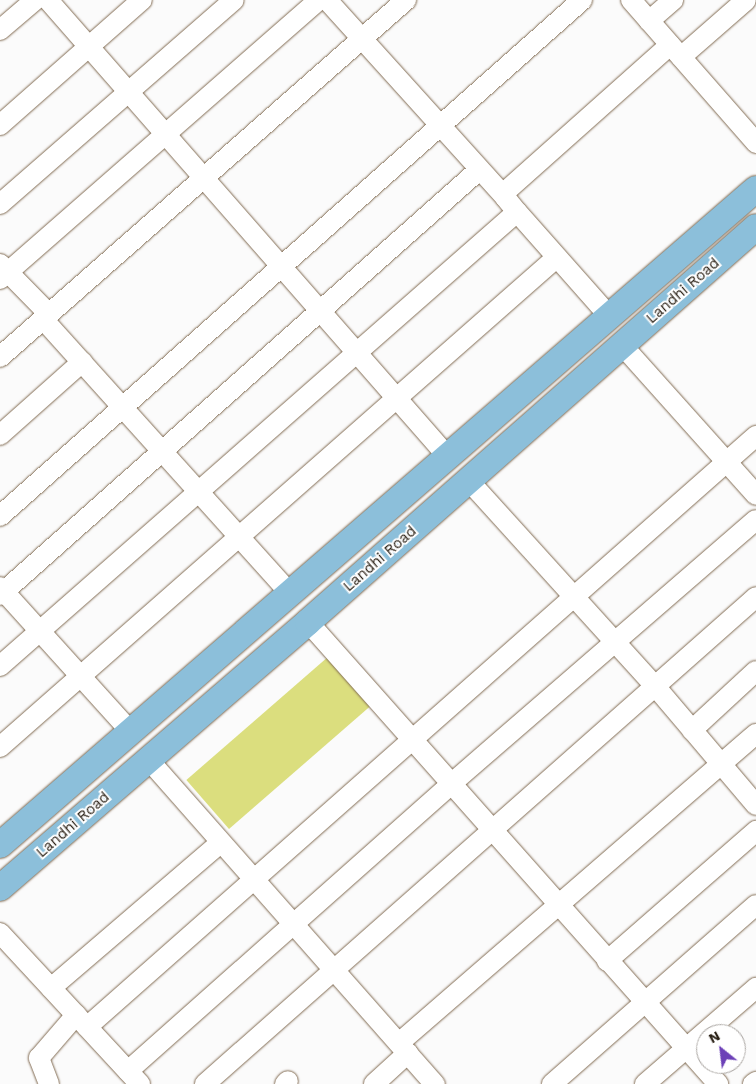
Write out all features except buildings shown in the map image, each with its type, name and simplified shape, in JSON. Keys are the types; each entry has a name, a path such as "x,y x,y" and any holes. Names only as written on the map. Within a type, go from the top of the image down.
{"main road":[{"name":"Landhi Road","path":"0,846 449,458 756,189"},
{"name":"Landhi Road","path":"0,888 308,622 756,227"}],"street":[{"path":"0,30 35,0"},
{"path":"48,0 449,458"},
{"path":"0,125 142,0"},
{"path":"0,204 234,0"},
{"path":"291,594 82,362 46,316 3,272 319,0"},
{"path":"327,0 610,318"},
{"path":"0,357 406,0"},
{"path":"0,516 582,0"},
{"path":"631,0 756,143"},
{"path":"649,21 673,0"},
{"path":"0,666 357,353 511,205 510,184 675,51 746,0"},
{"path":"131,732 40,631 1,591 163,452 480,170"},
{"path":"0,747 556,258"},
{"path":"622,345 756,495"},
{"path":"0,436 82,362"},
{"path":"49,1084 39,1058 253,880 756,436"},
{"path":"468,481 655,686 756,805"},
{"path":"0,933 134,1078 293,924 614,641 756,520"},
{"path":"205,1084 756,597"},
{"path":"308,622 644,1003 718,1084"},
{"path":"692,730 756,671"},
{"path":"374,1084 403,1048 558,905 756,734"},
{"path":"148,760 436,1084"},
{"path":"607,961 756,831"},
{"path":"51,988 220,843"},
{"path":"552,1084 756,904"},
{"path":"645,1084 756,988"}],"green space":[{"path":"329,656 372,705 229,829 186,780"}]}
